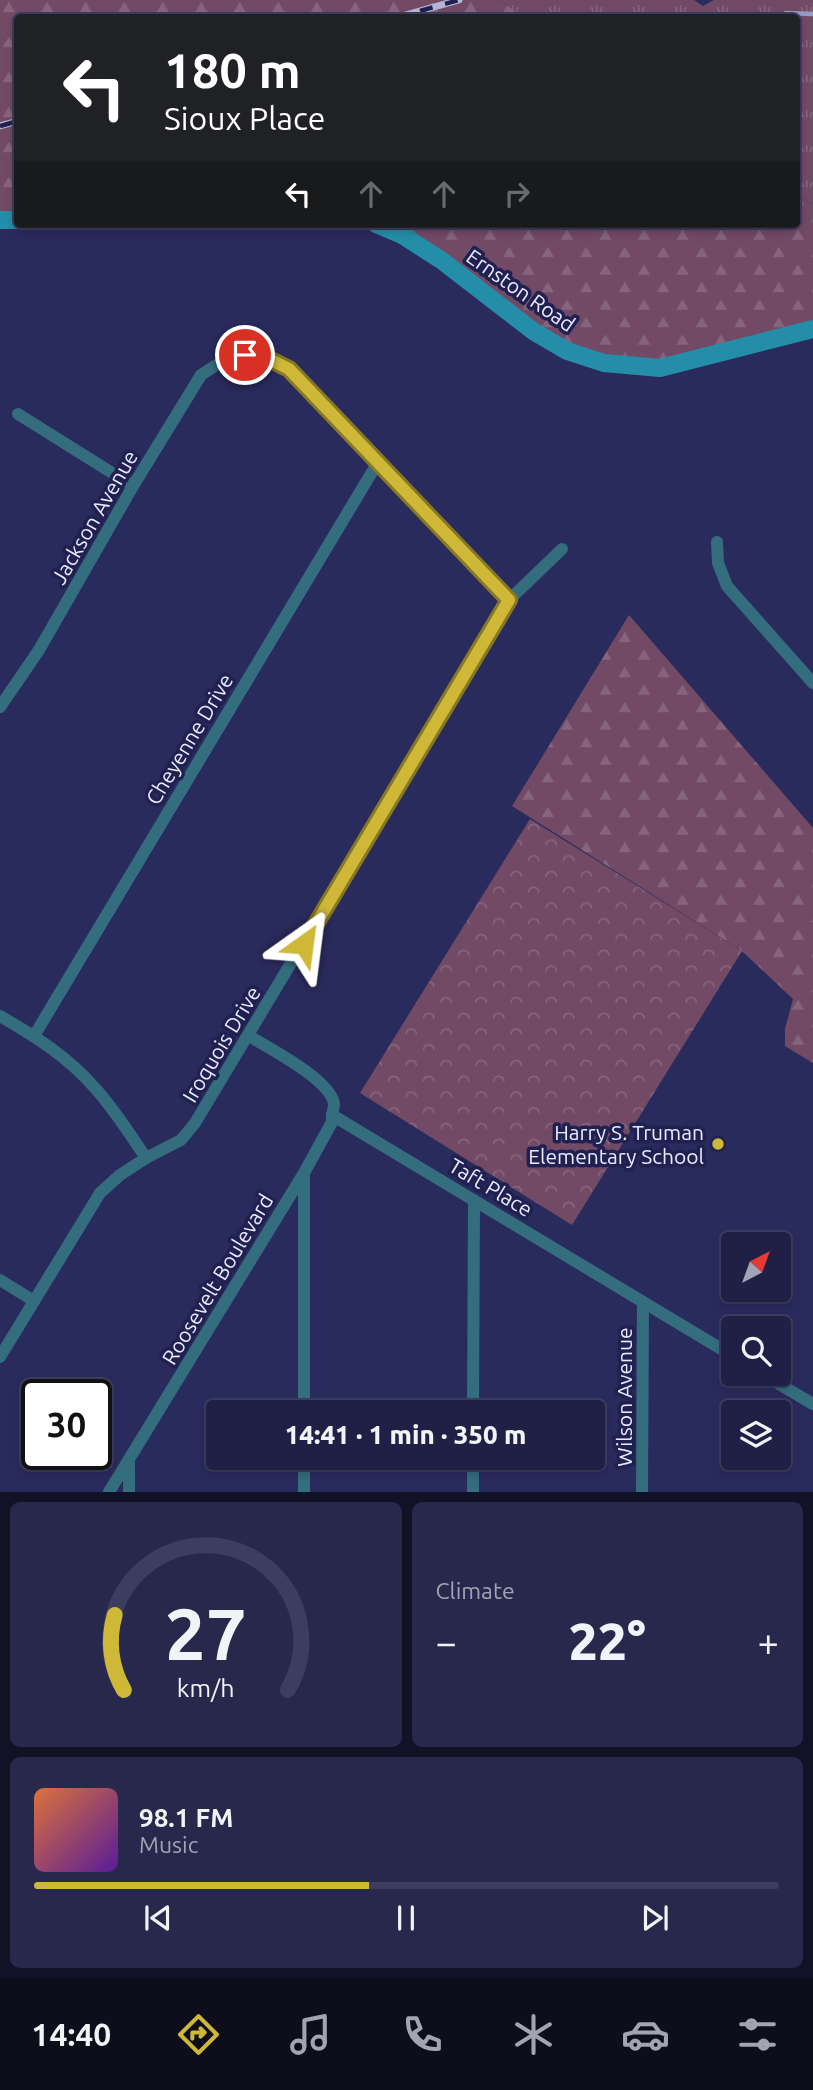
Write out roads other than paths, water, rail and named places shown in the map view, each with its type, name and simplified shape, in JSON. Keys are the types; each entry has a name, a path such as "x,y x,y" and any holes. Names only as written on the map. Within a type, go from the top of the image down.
{"street":[{"name":"Ernston Road","path":"385,228 402,235 441,260 533,331 567,351 604,363 660,368 813,329"},
{"name":"Jackson Avenue","path":"1,703 39,650 133,486 201,375 230,356 259,354 289,369 378,462"},
{"path":"18,414 133,486"},
{"path":"378,462 509,600"},
{"name":"Cheyenne Drive","path":"34,1036 378,462"},
{"path":"717,541 718,563 727,586 813,683"},
{"name":"Iroquois Drive","path":"0,1357 100,1193 120,1175 181,1140 195,1123 509,600 562,549"},
{"path":"0,1016 34,1036 67,1061 96,1089 146,1158"},
{"path":"249,1036 306,1070 325,1087 334,1102 332,1115"},
{"name":"Roosevelt Boulevard","path":"109,1492 304,1172 331,1122 332,1115"},
{"name":"Taft Place","path":"332,1115 721,1349"},
{"path":"304,1172 304,1400"},
{"path":"473,1400 474,1200"},
{"path":"0,1280 34,1301"},
{"name":"Wilson Avenue","path":"642,1492 643,1302"},
{"path":"782,1386 813,1404"},
{"path":"129,1460 129,1492"},
{"path":"304,1470 304,1492"},
{"path":"473,1470 473,1492"}],"waterway":[{"path":"786,13 813,14"}],"railway":[{"path":"409,14 459,0"},
{"path":"0,126 14,122"}],"place":[{"name":"Harry S. Truman Elementary School","path":"718,1144"}]}
